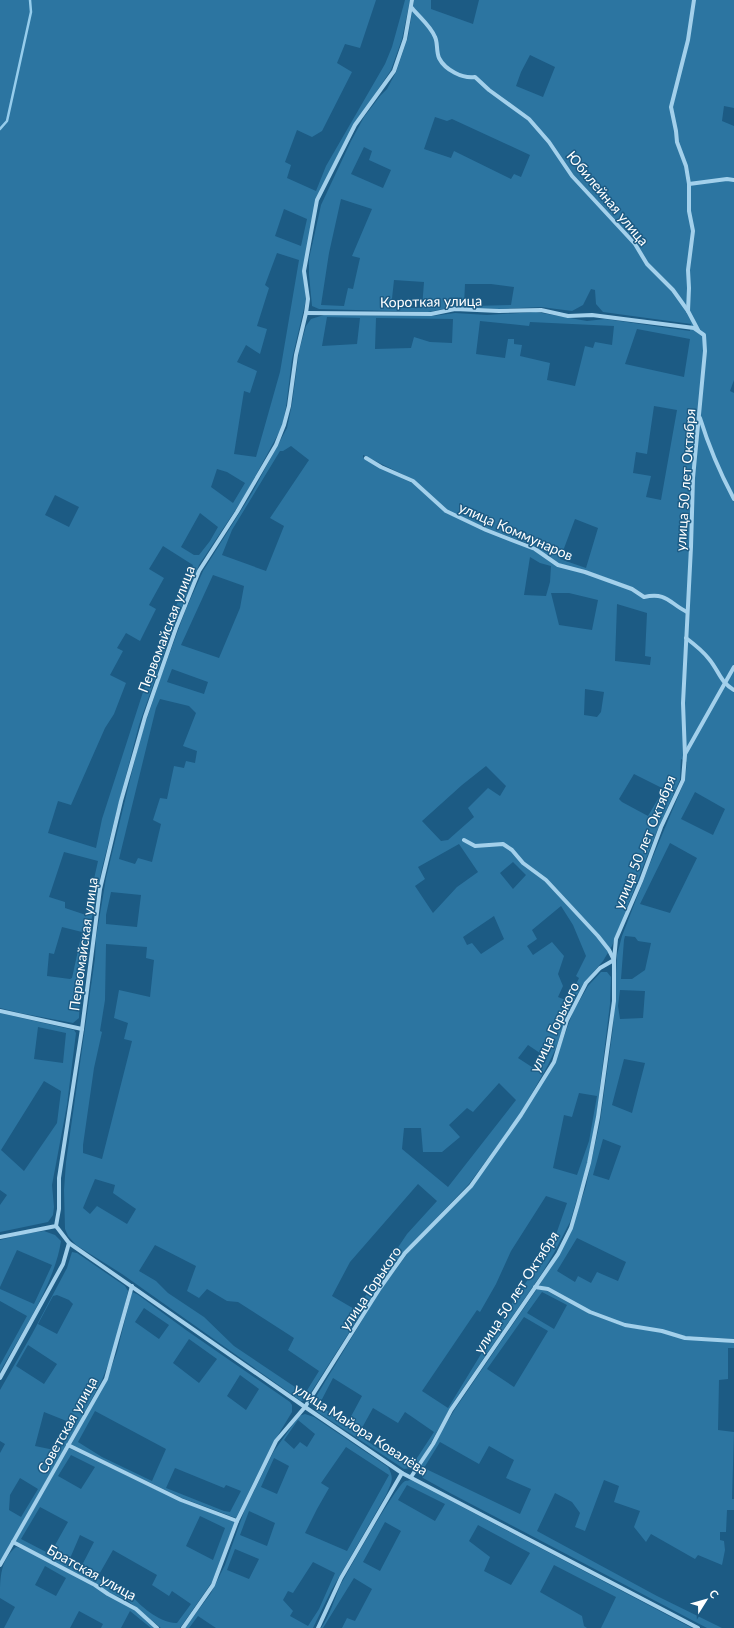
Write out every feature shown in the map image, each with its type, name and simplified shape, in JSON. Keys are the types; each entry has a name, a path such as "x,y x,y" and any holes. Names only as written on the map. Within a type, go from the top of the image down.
{"street":[{"name":"Первомайская улица","path":"56,1226 59,1209 59,1178 82,1029 100,889 121,801 145,717 176,628 199,571 237,512 276,445 284,425 289,406 296,355 306,313 308,299 304,271 317,200 355,125 394,71 405,39 412,8 412,0"},
{"name":"улица 50 лет Октября","path":"411,1477 433,1444 451,1410 558,1254 571,1228 589,1163 598,1116 614,1001 614,960 616,939 641,882 661,827 682,780 685,755 683,703 693,478 705,351 704,335 698,331 688,311 688,270 692,231 689,211 689,184 686,166 677,142 671,107 688,40 694,0"},
{"name":"Юбилейная улица","path":"412,8 429,27 435,37 439,58 445,65 454,73 467,78 475,77 489,90 529,119 549,142 572,176 635,244 647,264 673,290 688,311"},
{"path":"689,184 727,179 734,180"},
{"name":"Короткая улица","path":"306,313 431,314 455,309 498,311 541,310 568,316 592,315 694,328 698,331"},
{"path":"699,415 710,449 723,480 734,499"},
{"name":"улица Коммунаров","path":"366,458 381,467 413,481 446,511 486,530 535,549 558,565 585,572 632,589 644,597 654,595 664,597 687,612"},
{"path":"686,638 696,645 709,659 724,685 734,690"},
{"path":"685,755 734,667"},
{"path":"464,840 475,846 503,844 512,850 523,863 546,880 609,950 614,960"},
{"name":"улица Горького","path":"183,1628 213,1585 237,1521 276,1440 305,1407 380,1288 404,1253 471,1186 521,1115 554,1062 567,1020 586,983 600,968 614,960"},
{"path":"0,1011 82,1029"},
{"path":"0,1237 56,1226"},
{"name":"улица Майора Ковалёва","path":"56,1226 69,1243 305,1407 402,1472 698,1628"},
{"path":"0,1378 63,1264 69,1243"},
{"name":"Советская улица","path":"0,1565 106,1379 132,1286"},
{"path":"536,1286 548,1289 590,1312 625,1325 662,1331 685,1338 734,1341"},
{"path":"68,1445 181,1500 237,1521"},
{"path":"318,1628 341,1578 402,1472"},
{"name":"Братская улица","path":"13,1542 95,1585 136,1609 157,1628"}],"shaded area":[{"path":"0,0 376,0 360,48 345,44 337,63 352,72 322,131 312,137 297,130 285,162 291,165 287,178 316,191 326,166 385,64 392,47 405,0 410,0 402,39 391,70 355,124 316,199 303,274 306,300 292,359 282,427 244,497 199,565 169,639 139,725 102,868 90,927 80,999 79,1018 73,1023 0,1008","holes":["284,209 307,219 301,246 275,236","277,253 299,260 280,372 256,457 234,454 244,391 250,393 257,371 237,362 246,345 260,354 267,329 257,326 269,288 265,285","217,469 227,472 245,483 233,503 211,487","55,495 79,507 69,527 45,515","200,513 218,527 210,541 199,555 194,555 181,547","163,546 193,565 153,661 102,819 96,848 48,833 58,801 71,805 105,728 114,714 126,683 110,675 123,651 117,648 126,633 140,641 156,609 149,605 164,578 149,569","64,852 98,861 86,915 65,908 65,902 49,897","62,927 82,932 72,978 47,976 49,953 54,954"]},
{"path":"414,0 431,0 431,9 473,24 479,0 734,0 734,108 724,106 722,121 734,126 734,380 730,391 734,393 734,1339 684,1336 624,1324 590,1311 539,1286 570,1234 586,1186 600,1122 613,1028 617,955 622,936 649,866 685,780 687,762 681,759 680,780 657,831 612,946 603,961 583,984 572,1004 556,1048 548,1065 519,1116 469,1184 403,1253 378,1287 306,1400 301,1401 122,1274 76,1245 68,1236 65,1229 64,1190 66,1162 95,958 96,938 106,878 140,739 162,674 186,609 203,571 252,493 287,428 292,404 299,351 306,326 311,319 324,315 433,316 455,313 487,315 536,312 587,321 605,319 690,331 691,324 603,312 596,304 595,290 591,289 583,305 572,311 541,307 498,309 455,307 428,312 319,309 312,306 309,259 321,205 364,117 387,89 396,72 408,37","holes":["530,55 555,67 543,97 516,86 521,72","435,117 447,121 452,119 530,155 521,177 514,174 511,179 454,151 451,158 424,149","364,147 372,151 369,160 391,170 383,188 351,174","341,199 372,209 352,256 360,258 353,289 348,288 344,306 321,305 329,253","394,280 424,282 422,308 391,308","465,284 491,284 514,287 511,305 464,305","327,317 360,318 357,344 322,346","376,318 453,319 452,343 430,342 414,337 411,348 375,349","480,321 529,326 530,322 614,326 612,345 595,342 593,348 585,346 575,386 547,380 550,363 520,356 522,345 514,344 514,339 508,339 505,358 476,354","637,329 690,339 684,377 625,364","654,406 677,410 661,500 646,497 651,476 633,473 636,452 647,454","291,446 309,460 270,518 284,526 266,571 222,555 232,530 280,451 283,451","363,455 404,475 447,510 487,529 524,542 559,564 587,571 634,588 643,594 648,595 644,598 632,590 585,573 558,566 536,551 446,513 416,485 367,461","575,519 598,528 586,568 560,559","530,557 540,563 551,566 550,582 546,596 524,595","213,575 244,586 240,608 219,658 181,645","551,593 569,593 598,600 592,630 559,625","617,604 647,613 645,656 651,657 650,665 615,661","172,669 208,682 204,694 167,682","585,689 604,692 601,712 597,717 584,715","160,699 189,706 196,713 183,746 197,751 195,763 186,761 184,768 174,766 167,799 160,798 153,820 161,824 152,862 138,858 135,864 119,859 156,708","486,766 506,786 500,796 488,788 468,808 474,817 448,840 441,841 422,821 462,785","634,774 664,789 648,816 619,799","695,792 725,809 713,835 681,819","670,843 697,858 670,913 640,904","459,844 478,872 457,887 433,913 415,886 425,879 418,867","513,862 526,875 513,889 500,873","111,892 141,895 137,927 106,924 106,915","561,906 573,925 586,956 576,976 579,978 568,1001 558,997 563,986 558,974 564,956 552,942 533,955 527,946 537,939 532,930","494,916 504,939 481,954 472,943 467,945 463,937","625,936 635,937 638,941 651,943 645,970 632,979 621,979","106,944 147,947 146,958 154,960 150,997 119,990 114,1018 128,1023 124,1039 132,1041 102,1159 83,1153 94,1068 102,1032 100,1031 105,1000","620,990 645,991 643,1018 620,1019 618,1006","528,1045 543,1055 535,1069 518,1058","624,1059 645,1063 632,1113 612,1105","499,1083 516,1100 448,1187 402,1149 404,1128 421,1128 423,1152 442,1152 460,1137 449,1125 467,1108 473,1112","603,1139 621,1146 609,1180 593,1175","95,1179 115,1185 113,1193 136,1209 127,1224 97,1206 90,1214 83,1208","418,1184 437,1201 407,1234 356,1310 332,1296 350,1262","577,1238 626,1262 618,1281 597,1272 591,1283 578,1276 575,1282 557,1271","155,1245 196,1266 187,1291 199,1298 207,1289 227,1301 238,1302 294,1338 288,1350 319,1371 304,1393 234,1346 204,1317 168,1293 156,1281 139,1271"]},
{"path":"601,972 607,972 611,977 610,1004 596,1119 586,1169 570,1222 542,1273 453,1403 424,1455 415,1466 404,1469 316,1411 314,1406 317,1395 381,1289 408,1253 472,1187 554,1064 573,1012 588,986","holes":["579,1093 597,1096 589,1141 577,1175 553,1168 564,1115 572,1117","546,1196 567,1203 552,1246 519,1292 448,1408 422,1391 477,1310 480,1312 496,1284 511,1251","333,1378 362,1396 347,1424 319,1405","373,1408 398,1423 405,1412 434,1432 415,1461 408,1456 402,1456 386,1446 382,1451 358,1435"]},
{"path":"0,1013 74,1030 76,1033 67,1105 52,1185 54,1207 53,1215 48,1222 0,1232 0,1205 7,1195 0,1190","holes":["38,1027 66,1033 63,1063 34,1059","44,1081 61,1091 57,1123 24,1171 1,1150"]},
{"path":"44,1231 55,1235 61,1241 58,1257 45,1291 0,1372 0,1365 27,1316 0,1301 0,1289 34,1304 52,1265 17,1250 0,1287 0,1240 23,1234"},
{"path":"72,1252 77,1253 125,1286 128,1291 126,1300 111,1357 102,1380 0,1562 0,1453 5,1444 0,1441 0,1390 67,1268","holes":["57,1295 69,1300 73,1304 57,1334 38,1324 53,1296","28,1345 57,1364 44,1384 16,1366","44,1412 74,1424 59,1451 35,1446","20,1478 38,1489 21,1517 9,1510 10,1495"]},
{"path":"537,1289 547,1291 590,1314 626,1327 734,1343 734,1348 728,1348 728,1379 719,1380 718,1430 734,1432 732,1499 734,1499 734,1510 727,1510 726,1532 720,1532 720,1540 724,1541 725,1550 722,1565 698,1555 695,1559 651,1534 646,1542 634,1527 640,1511 614,1502 619,1486 604,1480 585,1531 575,1527 580,1513 572,1502 555,1493 537,1531 657,1596 722,1628 707,1628 423,1478 421,1475 422,1464 455,1409","holes":["542,1292 567,1305 554,1329 527,1313","524,1317 548,1331 514,1387 487,1369","440,1442 479,1464 489,1446 514,1460 506,1478 531,1489 520,1514 424,1468"]},
{"path":"132,1292 137,1294 290,1402 292,1405 292,1412 272,1445 236,1518 182,1498 71,1445 107,1379 117,1352","holes":["144,1308 169,1325 159,1339 135,1322","189,1339 217,1359 199,1383 173,1363","240,1375 259,1389 246,1410 227,1396","95,1411 166,1449 152,1481 102,1457 78,1442","175,1468 224,1488 226,1485 241,1491 230,1512 166,1488"]},
{"path":"305,1414 314,1417 388,1467 392,1478 386,1495 331,1591 313,1628 216,1628 198,1616 189,1628 185,1628 211,1593 225,1565 245,1509 274,1451 299,1416","holes":["298,1420 315,1434 307,1447 300,1442 294,1449 284,1440","346,1447 389,1475 347,1551 305,1533 329,1488 321,1483","274,1458 289,1466 277,1494 261,1487","249,1511 275,1523 267,1546 240,1535","235,1549 259,1559 249,1579 227,1570","313,1562 335,1573 319,1609 308,1626 290,1616 293,1611 283,1600 288,1591 293,1593"]},
{"path":"69,1448 182,1502 235,1522 212,1582 180,1628 161,1628 127,1600 109,1593 94,1582 15,1542","holes":["71,1455 95,1467 81,1489 58,1476","40,1507 68,1522 50,1554 21,1539","200,1516 225,1528 213,1560 186,1546","80,1535 94,1542 80,1569 68,1563","113,1550 157,1575 152,1585 169,1596 172,1591 191,1604 177,1623 171,1623 153,1615 134,1598 97,1578"]},
{"path":"411,1480 692,1628 601,1628 616,1597 554,1565 540,1592 582,1616 584,1626 587,1628 342,1628 347,1618 355,1621 372,1589 354,1578 323,1628 321,1628 340,1586 382,1513 405,1481","holes":["407,1485 445,1504 435,1521 398,1500","385,1522 401,1531 380,1571 363,1562","478,1525 530,1553 511,1585 484,1571 490,1557 469,1541"]},
{"path":"16,1547 20,1548 75,1574 134,1609 155,1628 151,1628 130,1611 121,1628 101,1628 103,1624 79,1611 70,1628 4,1628 15,1607 0,1598 2,1570 11,1552","holes":["45,1566 66,1578 56,1596 35,1585"]}],"waterway":[{"path":"0,129 7,121 31,12 30,0"}]}
